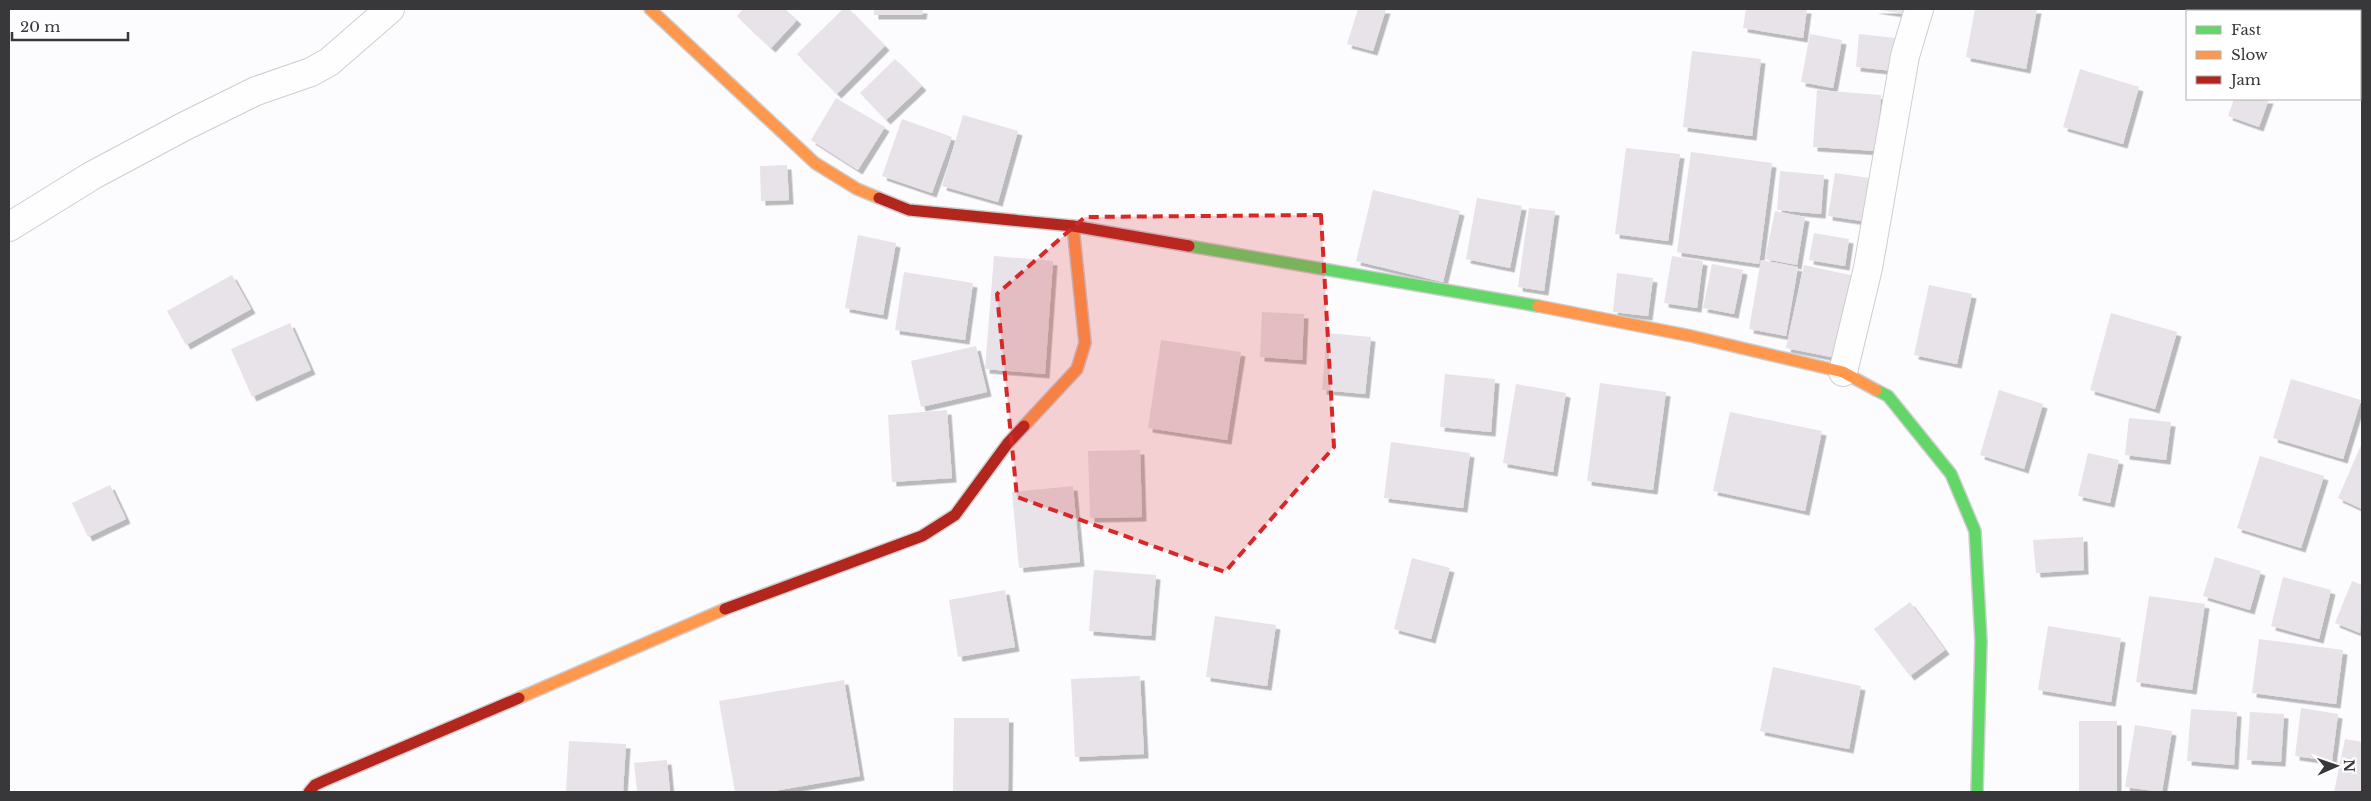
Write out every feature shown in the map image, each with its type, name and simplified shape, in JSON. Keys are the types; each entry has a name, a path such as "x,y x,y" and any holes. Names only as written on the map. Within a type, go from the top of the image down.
{"street":[{"path":"9,227 93,175 185,126 256,91 311,72 329,62 390,9"},
{"path":"650,9 815,163 857,189 909,210 1073,226 1501,299 1691,336 1843,372 1888,396 1951,474 1975,531 1981,640 1977,792"},
{"path":"1843,372 1868,268 1905,56 1919,9"},
{"path":"309,792 316,785 326,780 579,674 731,606 922,536 955,515 1008,442 1077,369 1085,343 1073,226"}],"highlighted area":[{"path":"1321,215 1334,447 1225,572 1017,497 997,294 1085,217"}],"building":[{"path":"743,9 785,9 797,20 771,48 737,16"},
{"path":"843,9 849,9 885,46 837,94 797,54"},
{"path":"874,9 923,9 922,15 874,15"},
{"path":"1358,9 1386,9 1373,51 1347,44"},
{"path":"1746,9 1807,9 1803,38 1743,28"},
{"path":"1873,9 1914,9 1913,15"},
{"path":"1975,9 2037,9 2026,69 1966,57"},
{"path":"1810,34 1842,40 1833,88 1801,82"},
{"path":"1859,34 1896,38 1893,71 1856,67"},
{"path":"1692,51 1761,59 1752,136 1683,127"},
{"path":"895,59 922,86 886,120 860,93"},
{"path":"2080,69 2139,87 2123,144 2063,127"},
{"path":"1817,90 1881,95 1877,151 1813,147"},
{"path":"836,98 885,127 858,170 811,140"},
{"path":"2234,100 2269,100 2259,127 2228,116"},
{"path":"963,115 1018,131 998,202 942,186"},
{"path":"902,119 952,137 932,193 882,176"},
{"path":"1626,148 1680,154 1668,241 1615,234"},
{"path":"1691,152 1772,163 1759,264 1677,252"},
{"path":"787,165 789,200 761,201 760,166"},
{"path":"1780,171 1824,175 1821,214 1777,210"},
{"path":"1835,173 1869,178 1862,221 1828,216"},
{"path":"1373,190 1460,211 1443,282 1356,261"},
{"path":"1477,198 1522,206 1510,268 1466,259"},
{"path":"1529,208 1555,211 1544,291 1518,287"},
{"path":"1775,211 1805,217 1797,265 1765,259"},
{"path":"1814,233 1849,239 1845,266 1809,260"},
{"path":"858,235 896,243 883,315 845,308"},
{"path":"994,256 1053,261 1045,374 985,369"},
{"path":"1672,256 1703,261 1697,308 1664,303"},
{"path":"1761,260 1798,267 1786,336 1749,329"},
{"path":"1712,264 1743,270 1734,314 1703,308"},
{"path":"1804,265 1859,277 1841,359 1786,348"},
{"path":"904,272 973,283 965,340 895,330"},
{"path":"1617,273 1653,278 1648,316 1613,312"},
{"path":"232,275 251,309 186,345 167,311"},
{"path":"1929,285 1972,294 1957,364 1914,355"},
{"path":"1262,312 1304,314 1302,360 1260,357"},
{"path":"2111,313 2177,332 2155,409 2090,390"},
{"path":"290,323 311,370 252,397 231,349"},
{"path":"1327,333 1371,337 1365,394 1322,390"},
{"path":"1161,340 1241,352 1227,440 1148,428"},
{"path":"976,346 987,392 921,407 911,361"},
{"path":"1445,374 1495,379 1491,432 1440,427"},
{"path":"2291,379 2361,400 2343,459 2273,438"},
{"path":"1600,383 1666,392 1653,490 1587,481"},
{"path":"1516,384 1566,393 1553,472 1503,463"},
{"path":"1999,390 2043,404 2024,469 1980,455"},
{"path":"947,410 952,478 892,482 888,415"},
{"path":"1730,412 1822,431 1805,511 1713,491"},
{"path":"2129,418 2171,422 2166,460 2125,455"},
{"path":"1391,442 1470,453 1463,508 1384,498"},
{"path":"2362,443 2362,509 2338,498"},
{"path":"1140,450 1142,517 1090,518 1088,451"},
{"path":"2088,453 2119,460 2110,503 2078,496"},
{"path":"2260,456 2324,476 2301,548 2237,528"},
{"path":"110,485 126,519 88,537 72,503"},
{"path":"1073,486 1080,562 1019,568 1012,492"},
{"path":"2083,537 2084,570 2036,573 2033,540"},
{"path":"2215,557 2261,571 2250,610 2203,596"},
{"path":"1412,558 1450,568 1431,639 1394,629"},
{"path":"1094,570 1156,575 1151,636 1089,631"},
{"path":"2283,577 2331,590 2319,639 2271,626"},
{"path":"2352,581 2362,585 2360,633 2335,623"},
{"path":"1005,590 1015,647 958,657 949,600"},
{"path":"2149,596 2205,604 2192,690 2136,682"},
{"path":"1910,602 1945,650 1910,676 1874,629"},
{"path":"1215,616 1276,625 1267,686 1206,677"},
{"path":"2048,626 2121,638 2111,702 2038,690"},
{"path":"2259,639 2343,650 2336,704 2252,693"},
{"path":"1773,667 1861,686 1849,749 1760,731"},
{"path":"1140,676 1144,754 1075,757 1071,679"},
{"path":"844,680 860,776 768,792 735,792 719,701"},
{"path":"2301,708 2338,714 2332,761 2295,756"},
{"path":"2191,709 2237,712 2234,765 2187,761"},
{"path":"2250,712 2284,714 2281,762 2247,760"},
{"path":"954,718 1009,718 1008,792 953,792"},
{"path":"2079,721 2117,721 2117,792 2079,792"},
{"path":"2135,725 2172,731 2162,792 2125,787"},
{"path":"2345,739 2362,742 2362,792 2334,792"},
{"path":"569,741 626,744 623,792 566,792"},
{"path":"667,760 670,792 637,792 634,763"}],"traffic: fast":[{"path":"1189,246 1538,306"},
{"path":"1876,390 1888,396 1951,474 1975,531 1981,641 1977,792"}],"traffic: slow":[{"path":"650,9 815,163 857,189 879,198"},
{"path":"1024,426 1077,369 1085,343 1073,226"},
{"path":"1538,306 1691,336 1843,372 1876,390"},
{"path":"519,698 725,609"}],"traffic: jam":[{"path":"879,198 909,210 1073,226 1189,246"},
{"path":"725,609 922,536 955,515 1008,443 1024,426"},
{"path":"309,792 315,785 326,780 519,698"}]}
